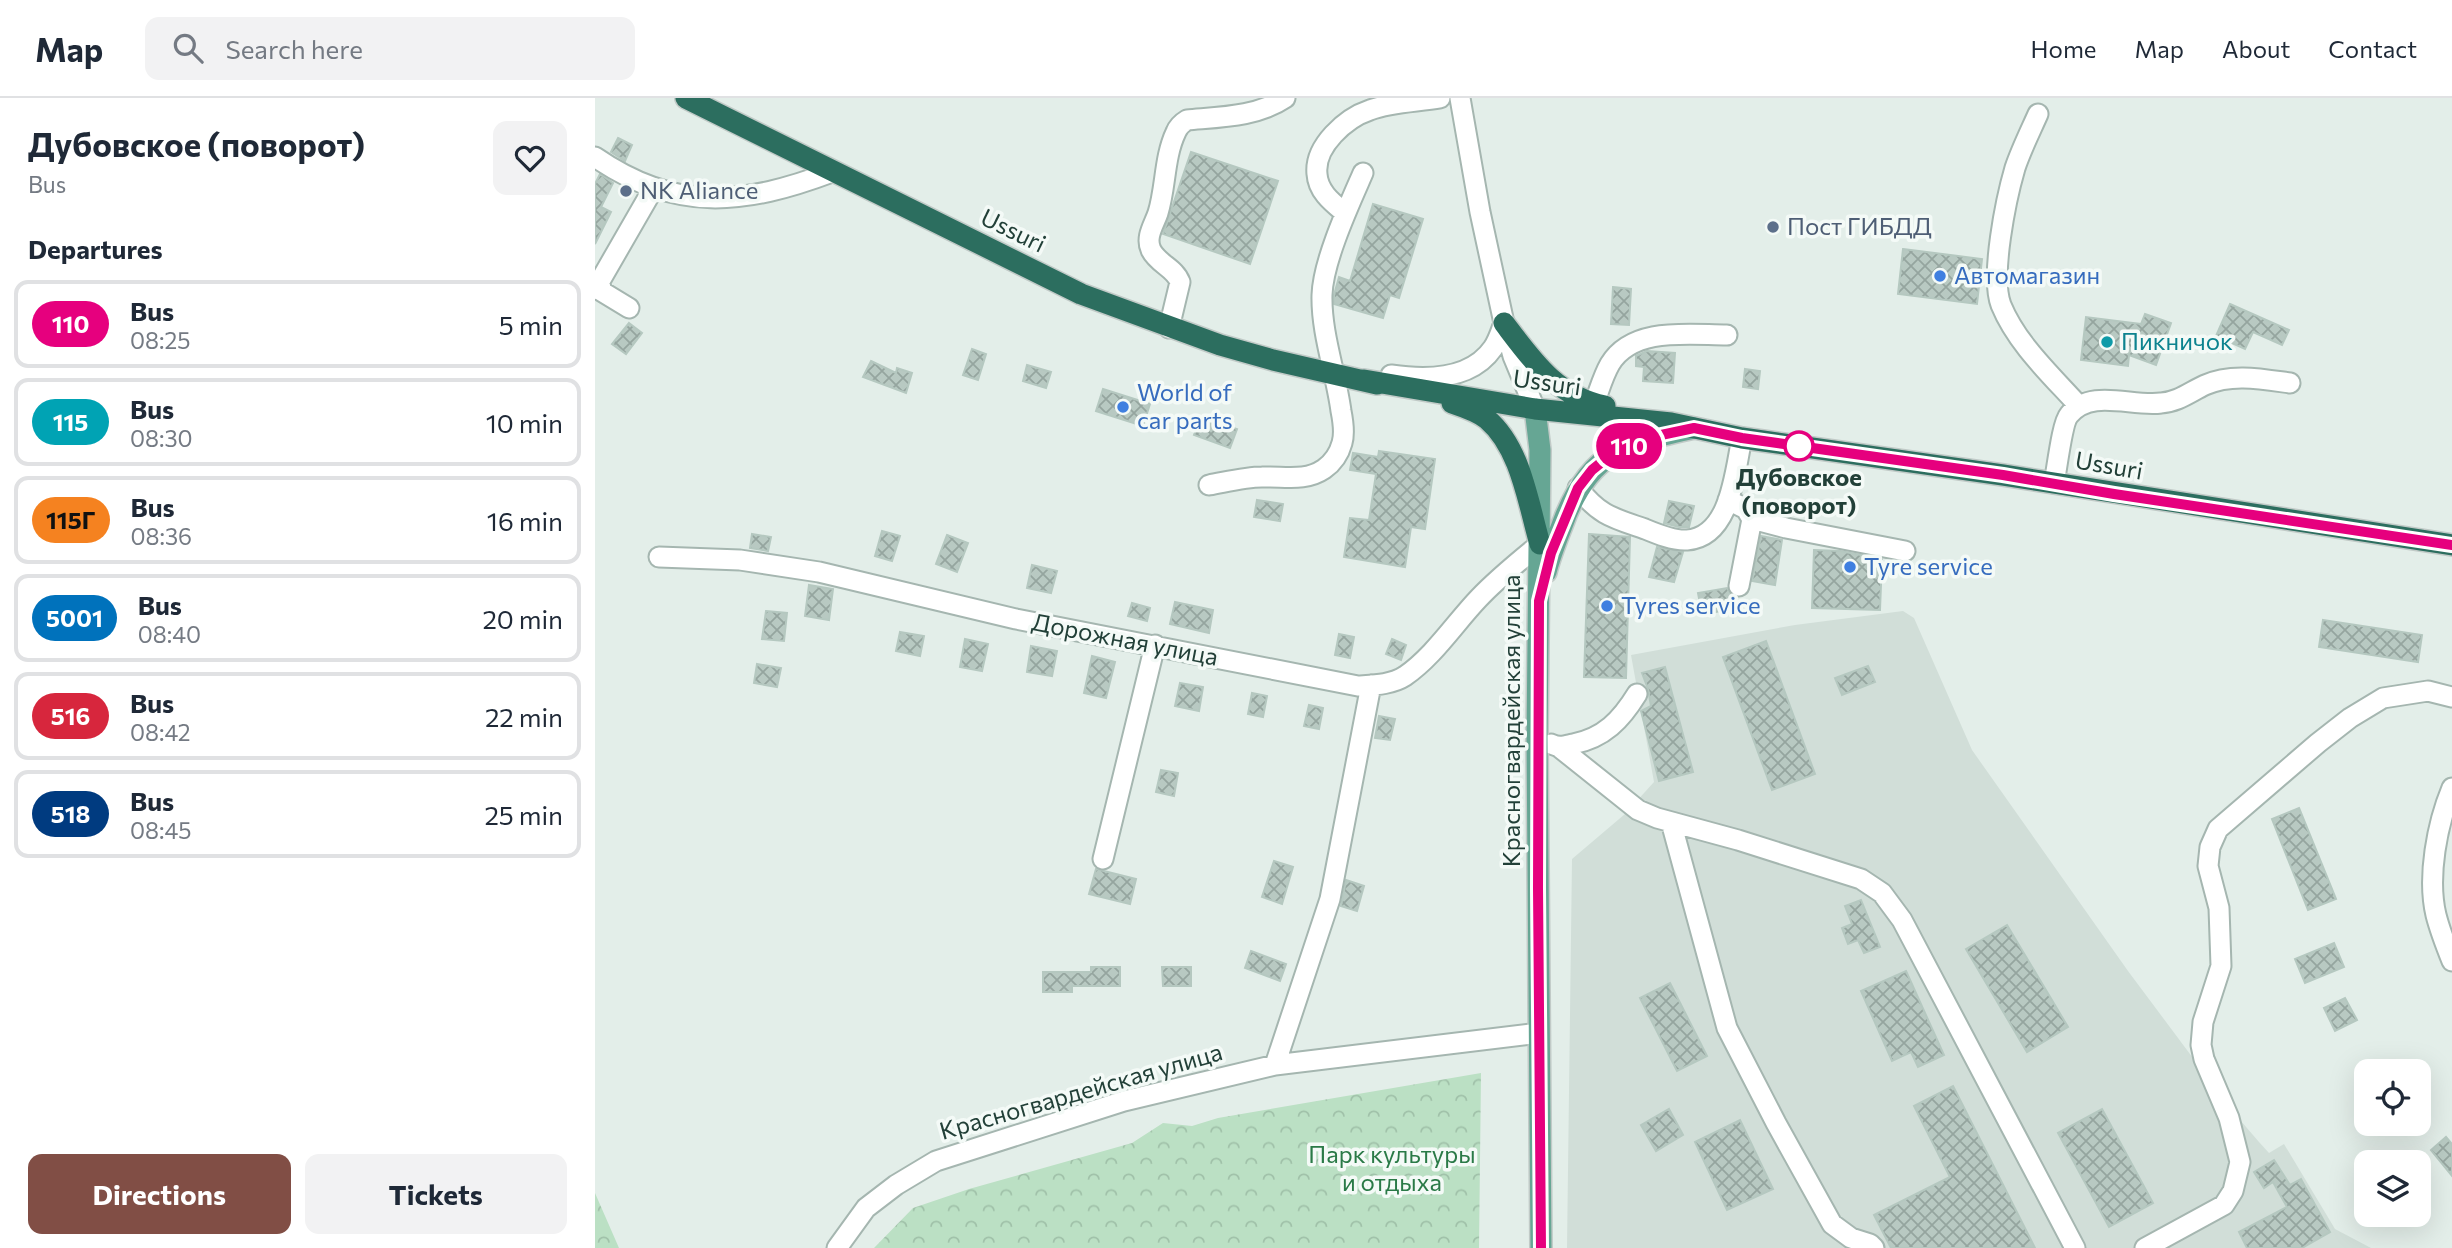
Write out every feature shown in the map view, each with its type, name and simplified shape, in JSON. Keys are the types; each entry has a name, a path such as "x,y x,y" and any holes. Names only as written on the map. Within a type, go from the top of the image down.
{"highway":[{"name":"Ussuri","path":"686,98 1081,294 1170,328 1273,360 1364,380 1535,410 1671,423 1742,438 2452,545"},
{"path":"1504,323 1528,355 1556,385 1570,395 1594,404 1671,423"},
{"path":"1364,380 1454,404 1487,419 1511,451 1520,472 1540,544"}],"main road":[{"name":"Красногвардейская улица","path":"1535,410 1540,450 1537,738 1541,1248"},
{"path":"1539,601 1551,553 1578,488 1592,470 1608,457 1647,438 1694,428"}],"street":[{"path":"1170,328 1179,282 1174,272 1161,263 1151,250 1149,234 1158,211 1176,132 1187,120 1247,113 1275,105 1285,98"},
{"path":"1345,213 1329,199 1317,176 1321,154 1341,126 1368,110 1440,98"},
{"path":"1460,98 1480,212 1504,323 1513,356 1535,410"},
{"path":"2038,114 2016,166 1997,261 1996,282 2001,304 2014,330 2032,355 2079,406"},
{"path":"595,157 653,189 716,199 798,184 832,172"},
{"path":"1209,485 1261,477 1308,477 1324,469 1337,457 1343,440 1336,373 1324,328 1322,294 1345,213 1363,173"},
{"path":"629,308 601,291 600,281 653,189"},
{"path":"1336,373 1357,372 1413,378 1437,377 1464,370 1481,361 1493,349 1504,323"},
{"path":"1594,404 1611,363 1623,349 1634,343 1674,334 1727,335"},
{"path":"2054,483 2067,417 2079,406 2097,399 2141,405 2164,403 2224,379 2255,378 2290,383"},
{"path":"1578,488 1590,504 1606,516 1661,535 1686,540 1710,530 1718,521 1728,500 1742,438"},
{"path":"1728,500 1746,509 1752,519 1739,586"},
{"path":"1752,519 1905,551"},
{"name":"Дорожная улица","path":"659,557 740,560 806,570 1016,619 1358,686 1383,684 1403,677 1423,660 1479,597 1540,544"},
{"path":"1103,859 1155,645"},
{"path":"1275,1065 1330,899 1371,685"},
{"path":"2145,1248 2224,1205 2233,1191 2240,1162 2229,1118 2204,1059 2201,1045 2203,1022 2221,966 2219,908 2208,866 2210,847 2218,829 2318,743 2350,718 2383,698 2428,691 2452,697"},
{"path":"1559,747 1590,741 1611,727 1637,694"},
{"path":"1537,738 1559,747 1638,810 1861,879 1882,893 1902,920 2075,1248"},
{"path":"2452,788 2441,814 2434,887 2435,914 2452,961"},
{"path":"1671,822 1727,1028 1832,1224 1851,1238 1874,1248"},
{"name":"Красногвардейская улица","path":"837,1248 866,1208 895,1185 936,1161 1124,1101 1275,1065 1539,1033"}],"shaded area":[{"path":"1903,611 1914,618 1972,750 2128,971 2234,1113 2259,1142 2269,1153 2284,1144 2335,1229 2371,1248 1567,1248 1572,859 1625,814 1654,782 1631,655 1795,625"}],"green space":[{"name":"Парк культуры и отдыха","path":"1481,1073 1479,1248 874,1248 913,1208 969,1189 1132,1143 1163,1123 1192,1126 1218,1118"},
{"path":"595,1193 619,1248 595,1248"}],"building":[{"path":"618,138 632,145 625,161 611,152"},
{"path":"1191,152 1278,181 1250,264 1163,234"},
{"path":"600,174 613,183 601,207 611,212 595,244 595,184"},
{"path":"1373,204 1423,219 1399,298 1390,295 1383,318 1334,304 1339,277 1350,281"},
{"name":"Автомагазин","path":"1903,249 1982,259 1977,304 1898,294"},
{"path":"1613,287 1631,289 1629,325 1611,324"},
{"path":"2230,304 2289,330 2282,345 2253,332 2245,349 2216,336"},
{"path":"2145,314 2171,323 2156,365 2129,355 2128,366 2081,360 2086,317 2141,324"},
{"path":"629,323 642,333 626,354 612,344"},
{"path":"972,349 986,354 978,380 963,375"},
{"path":"1647,351 1675,353 1673,383 1643,381 1644,367 1636,366 1636,356"},
{"path":"871,361 896,373 897,368 912,373 906,393 863,377"},
{"path":"1027,365 1051,372 1046,388 1023,381"},
{"path":"1745,369 1760,371 1758,389 1743,387"},
{"name":"World of car parts","path":"1103,389 1150,404 1143,426 1096,411"},
{"path":"1201,417 1237,429 1230,448 1194,435"},
{"path":"1379,451 1435,459 1425,529 1411,527 1405,567 1344,557 1350,518 1369,520 1376,474 1350,470 1353,453 1378,457"},
{"path":"1257,500 1283,504 1280,521 1254,517"},
{"path":"1669,501 1694,506 1689,527 1664,523"},
{"path":"882,531 900,536 892,561 875,556"},
{"path":"752,534 771,537 768,551 750,548"},
{"name":"Tyres service","path":"1589,534 1630,537 1626,678 1584,677"},
{"path":"947,535 968,543 957,572 936,564"},
{"path":"1761,536 1782,540 1775,585 1752,581"},
{"path":"1657,547 1683,552 1674,582 1649,577"},
{"path":"1814,550 1840,551 1882,559 1880,610 1812,608"},
{"path":"1032,565 1057,571 1051,593 1027,588"},
{"path":"809,585 833,589 829,620 805,616"},
{"path":"1727,588 1735,609 1702,614 1698,593"},
{"path":"1175,602 1213,610 1209,633 1170,624"},
{"path":"1132,603 1150,608 1147,621 1128,616"},
{"path":"766,611 787,613 784,641 762,639"},
{"path":"2323,620 2422,635 2418,662 2319,647"},
{"path":"900,632 924,636 920,656 896,651"},
{"path":"1339,634 1354,637 1350,658 1335,655"},
{"path":"965,639 988,644 982,671 960,667"},
{"path":"1392,639 1406,645 1401,660 1386,654"},
{"path":"1766,641 1815,774 1772,790 1723,657"},
{"path":"1031,646 1057,651 1052,676 1027,672"},
{"path":"1092,656 1115,662 1106,698 1084,693"},
{"path":"757,664 781,668 777,687 754,683"},
{"path":"1868,666 1875,682 1842,695 1835,678"},
{"path":"1665,667 1693,772 1659,781 1641,711 1651,706 1642,673"},
{"path":"1180,683 1203,687 1199,711 1175,706"},
{"path":"1252,693 1267,696 1263,717 1248,714"},
{"path":"1309,705 1323,708 1319,729 1304,726"},
{"path":"1379,716 1395,719 1390,740 1375,738"},
{"path":"1161,770 1178,773 1174,796 1156,792"},
{"path":"2299,808 2336,899 2308,910 2272,819"},
{"path":"1274,861 1293,867 1282,904 1262,897"},
{"path":"1096,869 1136,879 1130,904 1089,894"},
{"path":"1346,880 1364,886 1357,911 1341,906"},
{"path":"1861,900 1880,947 1864,953 1858,940 1848,944 1842,928 1852,924 1845,906"},
{"path":"2007,925 2068,1027 2027,1052 1966,949"},
{"path":"2334,943 2344,967 2305,983 2295,959"},
{"path":"1251,951 1286,964 1280,981 1245,968"},
{"path":"1091,967 1120,967 1120,986 1072,986 1072,992 1043,992 1043,972 1091,972"},
{"path":"1162,967 1191,967 1191,986 1163,986"},
{"path":"1906,971 1944,1055 1918,1067 1911,1052 1892,1061 1861,991"},
{"path":"1670,983 1707,1056 1677,1071 1640,998"},
{"path":"2345,998 2357,1020 2335,1031 2324,1008"},
{"path":"1953,1086 2035,1248 1891,1248 1874,1215 1950,1177 1914,1106"},
{"path":"1669,1109 1683,1135 1656,1151 1641,1125"},
{"path":"2102,1109 2153,1203 2109,1227 2058,1133"},
{"path":"1740,1120 1773,1189 1727,1210 1695,1142"},
{"path":"2446,1137 2452,1144 2452,1176 2431,1150"},
{"path":"2274,1160 2290,1185 2301,1179 2330,1232 2302,1248 2247,1248 2239,1232 2287,1207 2273,1182 2264,1188 2254,1172"}],"bus line":[{"name":"110","path":"1541,1248 1537,738 1539,601 1551,553 1578,488 1592,470 1608,457 1647,438 1694,428 1742,438 2003,475 2452,545"}],"place":[{"name":"NK Aliance","path":"626,191"},
{"name":"Пост ГИБДД","path":"1773,227"},
{"name":"Автомагазин","path":"1940,276"},
{"name":"Пикничок","path":"2107,342"},
{"name":"World of car parts","path":"1123,407"},
{"name":"Дубовское (поворот)","path":"1799,446"},
{"name":"Tyre service","path":"1850,567"},
{"name":"Tyres service","path":"1607,606"}]}
